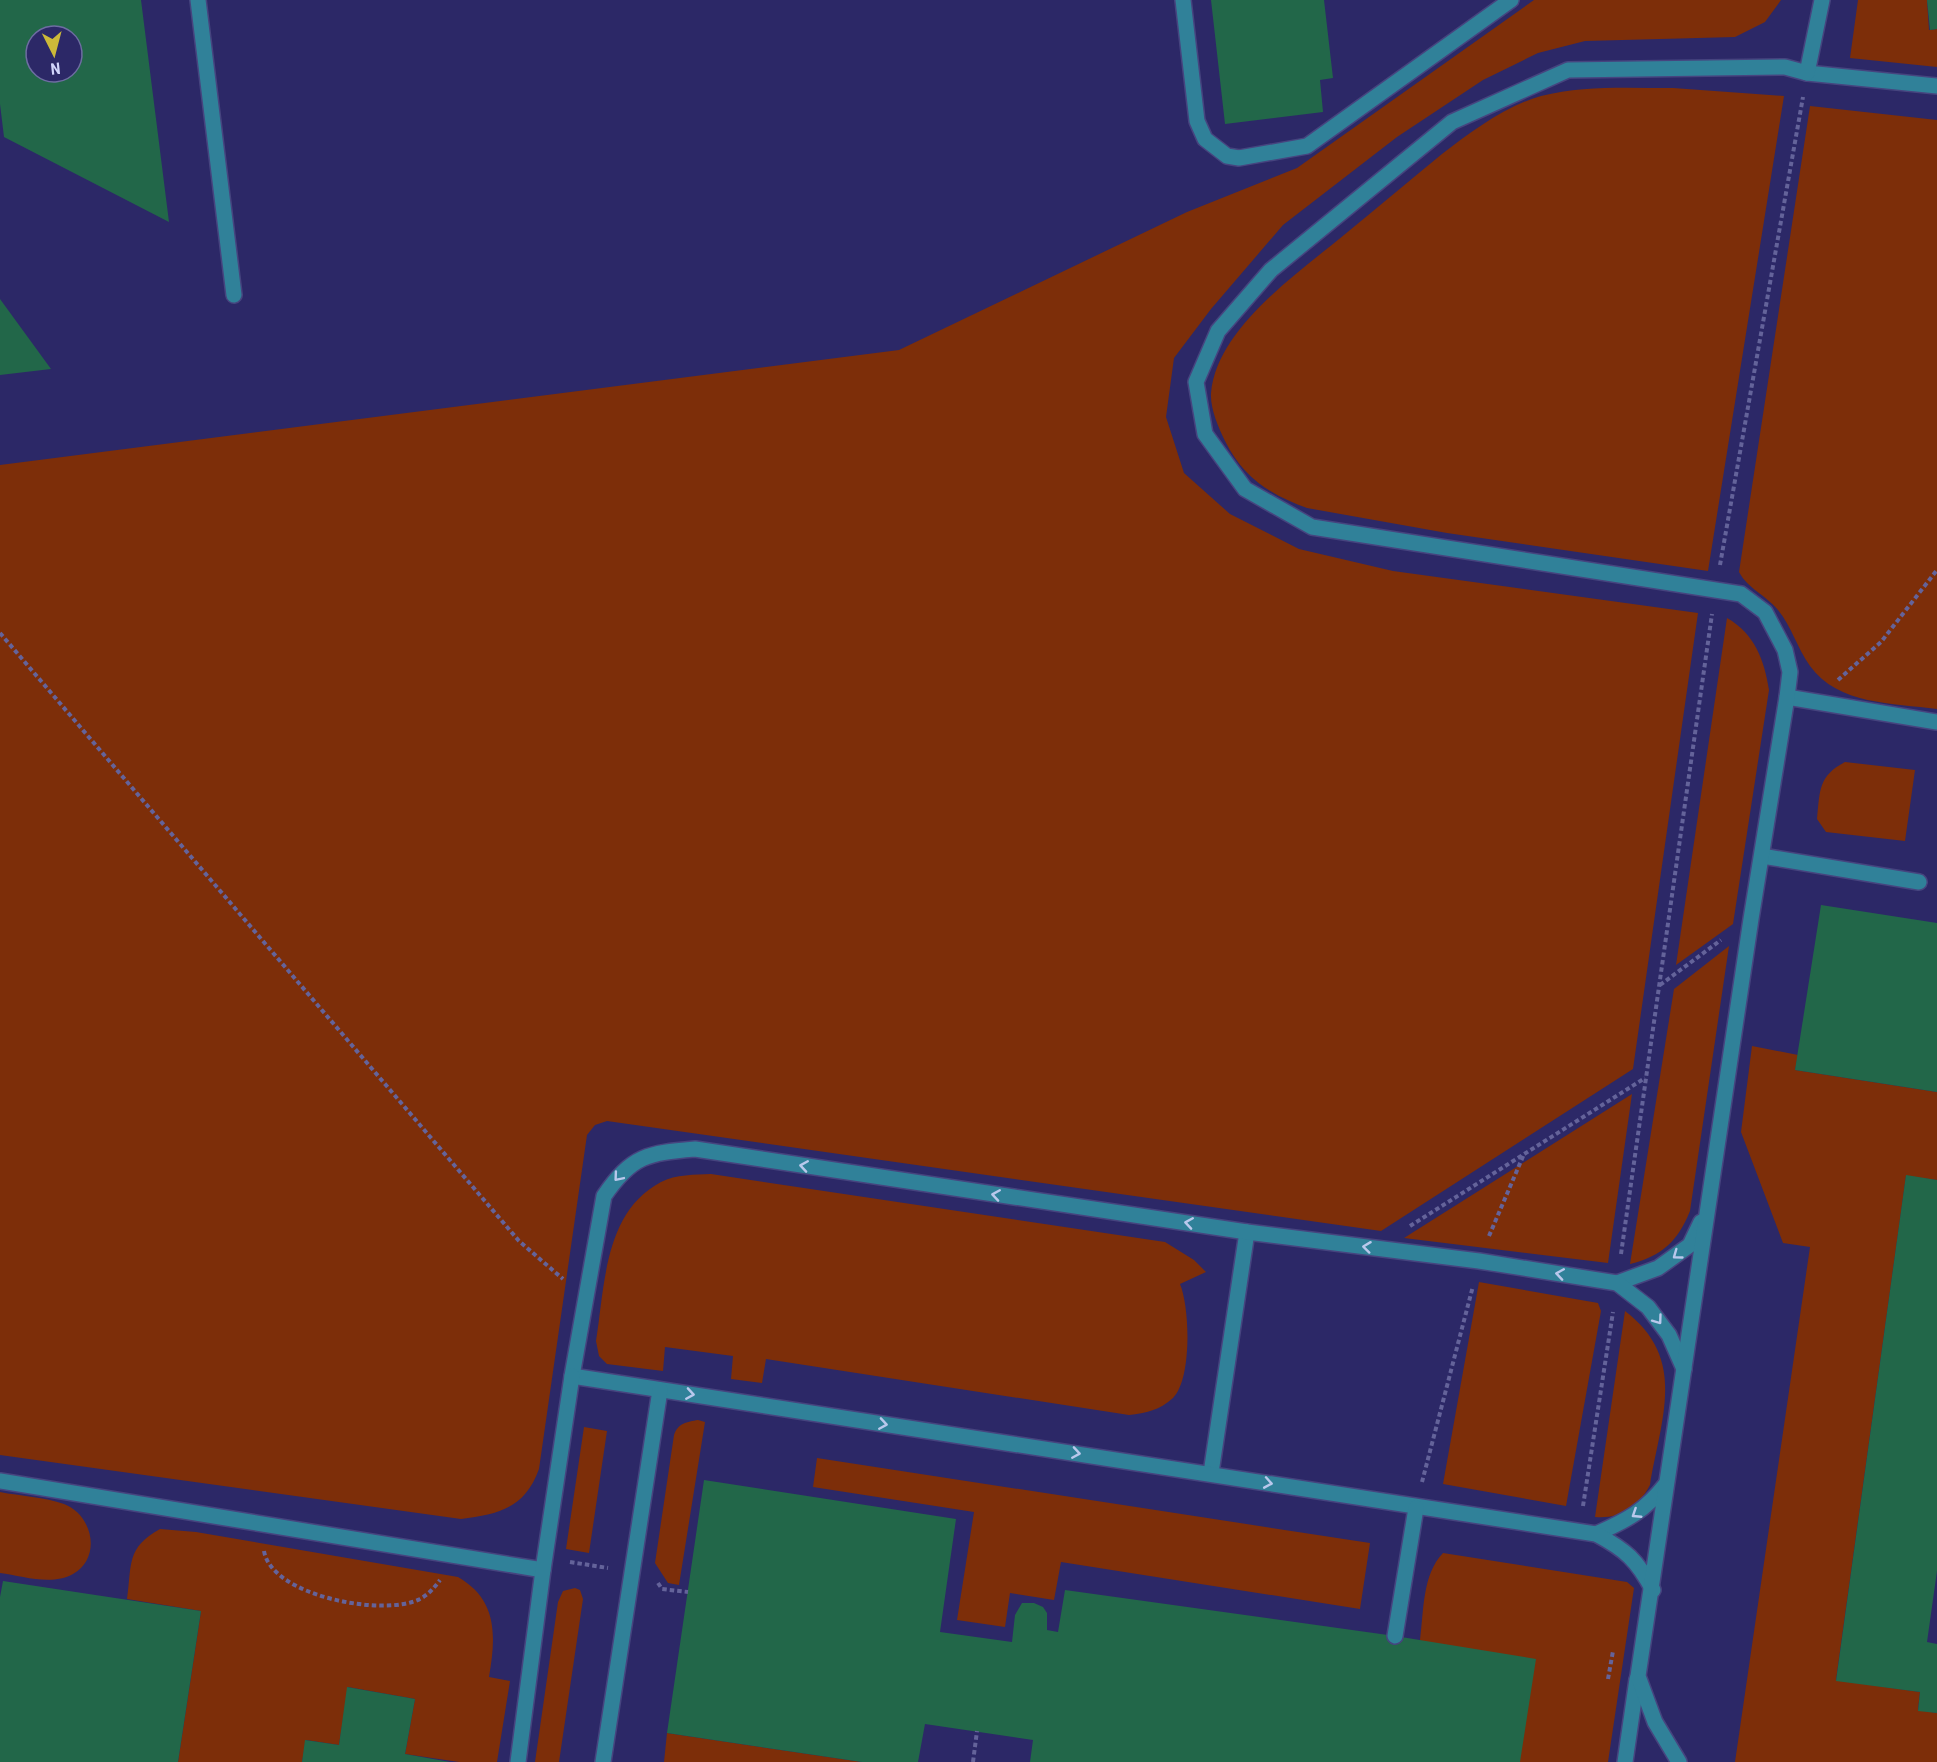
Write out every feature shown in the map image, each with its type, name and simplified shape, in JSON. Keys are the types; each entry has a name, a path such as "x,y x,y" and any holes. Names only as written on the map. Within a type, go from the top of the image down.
{"lane":[{"path":"198,0 234,295"},
{"path":"1183,0 1197,121 1205,139 1215,149 1227,156 1239,158 1307,146 1511,0"},
{"path":"1807,73 1822,0"},
{"path":"1625,1762 1653,1590 1751,919 1787,697 1790,672 1785,650 1765,612 1741,594 1312,526 1245,489 1205,434 1196,382 1218,331 1271,270 1452,122 1568,70 1785,67 1807,73 1937,86"},
{"path":"1787,697 1937,722"},
{"path":"1762,856 1919,882"},
{"path":"518,1762 543,1570 572,1376 604,1196 619,1174 632,1162 662,1152 695,1149 1247,1232 1479,1261 1617,1283 1648,1307 1669,1335 1684,1369"},
{"path":"1617,1283 1658,1268 1690,1245 1708,1207"},
{"path":"1211,1473 1247,1232"},
{"path":"572,1376 1596,1534 1624,1550 1640,1566 1653,1590"},
{"path":"603,1762 660,1390"},
{"path":"0,1481 543,1570"},
{"path":"1596,1534 1625,1521 1649,1505 1667,1482"},
{"path":"1395,1636 1416,1508"},
{"path":"1638,1676 1655,1722 1679,1762"}],"path":[{"path":"1580,1531 1716,589 1807,73"},
{"path":"1816,701 1881,642 1937,570"},
{"path":"0,633 519,1241 585,1298"},
{"path":"1660,986 1751,919"},
{"path":"1375,1248 1645,1077"},
{"path":"1416,1508 1479,1261 1524,1154"},
{"path":"264,1546 266,1562 277,1575 300,1589 350,1601 398,1605 419,1600 433,1591 444,1574"},
{"path":"543,1570 568,1562 654,1576 662,1589 688,1592"},
{"path":"1607,1683 1613,1648"},
{"path":"973,1762 977,1731"}],"shaded area":[{"path":"1534,0 1781,0 1765,22 1735,37 1585,41 1538,53 1483,80 1397,137 1283,225 1211,309 1174,358 1166,417 1184,473 1230,514 1299,549 1393,571 1698,613 1633,1069 1381,1231 607,1121 595,1125 587,1135 539,1469 526,1493 509,1507 487,1515 461,1519 0,1455 0,465 899,350 1187,212 1297,168"},
{"path":"1858,0 1927,0 1929,30 1937,29 1937,67 1850,58"},
{"path":"1673,88 1784,96 1708,571 1447,533 1307,508 1270,491 1240,465 1217,424 1211,393 1217,369 1228,346 1243,325 1283,285 1442,154 1514,106 1541,96 1574,90"},
{"path":"1810,106 1937,120 1937,709 1867,700 1835,688 1822,679 1810,666 1778,610 1747,583 1739,572"},
{"path":"1727,618 1745,632 1757,649 1769,690 1733,924 1676,965"},
{"path":"1845,762 1915,770 1905,841 1826,832 1817,819 1820,792 1830,773"},
{"path":"1729,946 1690,1211 1680,1231 1668,1246 1651,1257 1630,1264 1674,989"},
{"path":"1752,1046 1798,1055 1795,1070 1937,1092 1937,1180 1906,1176 1836,1680 1920,1692 1918,1710 1937,1713 1937,1762 1735,1762 1810,1247 1783,1243 1741,1132"},
{"path":"1632,1094 1608,1263 1404,1238"},
{"path":"711,1174 1165,1242 1194,1260 1206,1272 1180,1284 1186,1309 1187,1343 1184,1376 1179,1389 1173,1398 1158,1408 1129,1415 766,1359 762,1383 731,1379 733,1356 665,1347 663,1371 607,1364 599,1356 596,1341 605,1274 610,1252 628,1212 642,1195 667,1179"},
{"path":"1479,1282 1598,1303 1601,1311 1566,1506 1443,1484"},
{"path":"1625,1311 1645,1330 1657,1349 1663,1369 1664,1413 1650,1485 1645,1493 1634,1506 1621,1514 1595,1517"},
{"path":"698,1420 705,1422 679,1585 668,1583 655,1563 674,1435 680,1426"},
{"path":"584,1427 607,1431 589,1553 566,1549"},
{"path":"817,1458 1370,1543 1360,1609 1061,1562 1054,1600 1010,1593 1005,1627 957,1620 974,1512 813,1487"},
{"path":"0,1492 64,1504 82,1517 90,1537 91,1548 82,1567 65,1578 46,1580 0,1573"},
{"path":"160,1529 196,1532 458,1577 481,1597 491,1620 493,1647 489,1677 510,1681 497,1762 459,1762 405,1754 415,1699 348,1687 339,1745 306,1740 302,1762 178,1762 201,1611 127,1599 131,1566 136,1550 149,1536"},
{"path":"1443,1553 1627,1582 1634,1588 1608,1762 1520,1762 1420,1640 1428,1583 1436,1562"},
{"path":"575,1588 580,1590 583,1599 559,1762 535,1762 558,1602 563,1591"},
{"path":"667,1733 862,1762 664,1762"}],"building":[{"path":"0,0 141,0 169,222 4,137 0,104"},
{"path":"1211,0 1324,0 1333,78 1320,80 1323,112 1225,124"},
{"path":"1927,0 1937,0 1937,29 1930,30"},
{"path":"0,299 51,369 0,375"},
{"path":"1821,905 1937,923 1937,1092 1795,1070"},
{"path":"1906,1175 1937,1180 1937,1571 1927,1642 1937,1644 1937,1713 1918,1711 1920,1692 1836,1681"},
{"path":"704,1480 956,1519 940,1632 1012,1642 1015,1615 1022,1603 1034,1603 1043,1607 1047,1613 1047,1630 1058,1632 1065,1590 1395,1636 1536,1659 1520,1762 1030,1762 1033,1740 925,1724 918,1762 862,1762 667,1733"},
{"path":"3,1581 201,1611 178,1762 0,1762 0,1597"},
{"path":"347,1687 415,1699 405,1754 450,1762 302,1762 305,1740 339,1745"}]}
